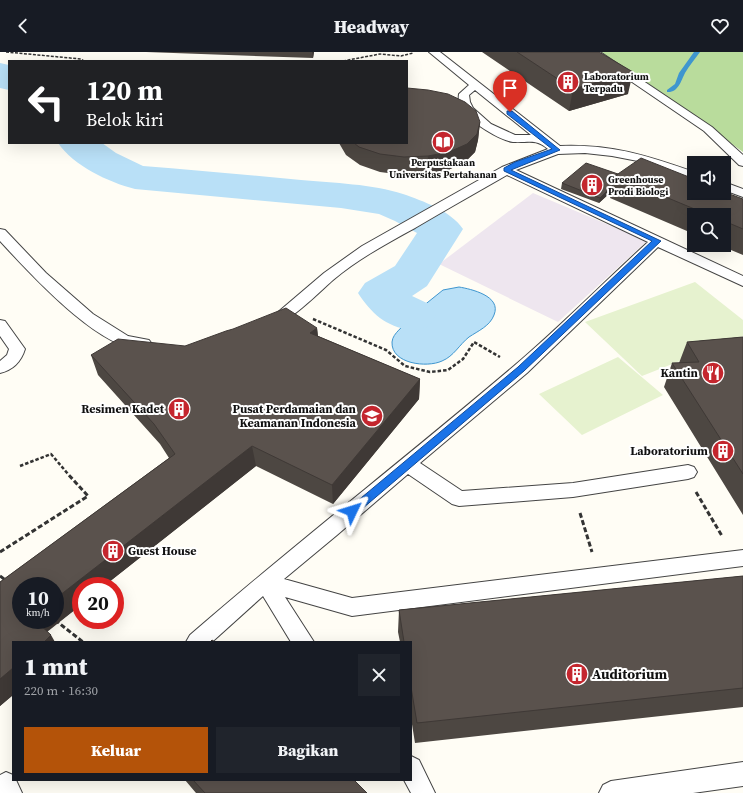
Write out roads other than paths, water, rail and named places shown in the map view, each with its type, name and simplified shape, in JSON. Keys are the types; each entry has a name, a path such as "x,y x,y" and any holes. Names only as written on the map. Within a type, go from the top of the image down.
{"lane":[{"path":"434,52 557,150"},
{"path":"592,52 708,129 743,162"},
{"path":"475,85 464,94 464,102 468,110 487,126 513,138 544,139"},
{"path":"260,326 272,322 290,310 335,271 367,249 440,209 506,170 518,164 557,150 585,149 612,152 646,159 687,174"},
{"path":"506,170 743,282"},
{"path":"731,189 743,193"},
{"path":"0,233 23,258 86,317 121,339 158,346"},
{"path":"198,641 265,582 330,530 521,369 657,241"},
{"path":"0,325 17,349 15,357 8,364 0,368"},
{"path":"407,464 459,499 573,490 688,472"},
{"path":"265,582 352,607 743,558"},
{"path":"265,582 302,641"},
{"path":"412,770 423,793"},
{"path":"611,793 743,774"}],"water":[{"path":"459,287 477,292 490,298 494,303 495,308 494,315 490,322 465,340 450,356 442,361 436,363 419,364 403,360 397,355 393,349 392,342 396,333 404,325 407,319 443,290"}],"waterway":[{"path":"669,91 677,85 682,73 697,52"},
{"path":"0,73 8,79"},
{"path":"78,144 102,161 135,177 341,196 388,203 410,212 441,229 411,276 382,293 395,307 412,315"}],"place":[{"name":"Laboratorium Terpadu","path":"568,82"},
{"name":"Perpustakaan Universitas Pertahanan","path":"443,142"},
{"name":"Greenhouse Prodi Biologi","path":"592,185"},
{"name":"Kantin","path":"713,373"},
{"name":"Resimen Kadet","path":"179,409"},
{"name":"Pusat Perdamaian dan Keamanan Indonesia","path":"372,416"},
{"name":"Laboratorium","path":"723,451"},
{"name":"Guest House","path":"113,551"},
{"name":"Auditorium","path":"577,674"}]}
